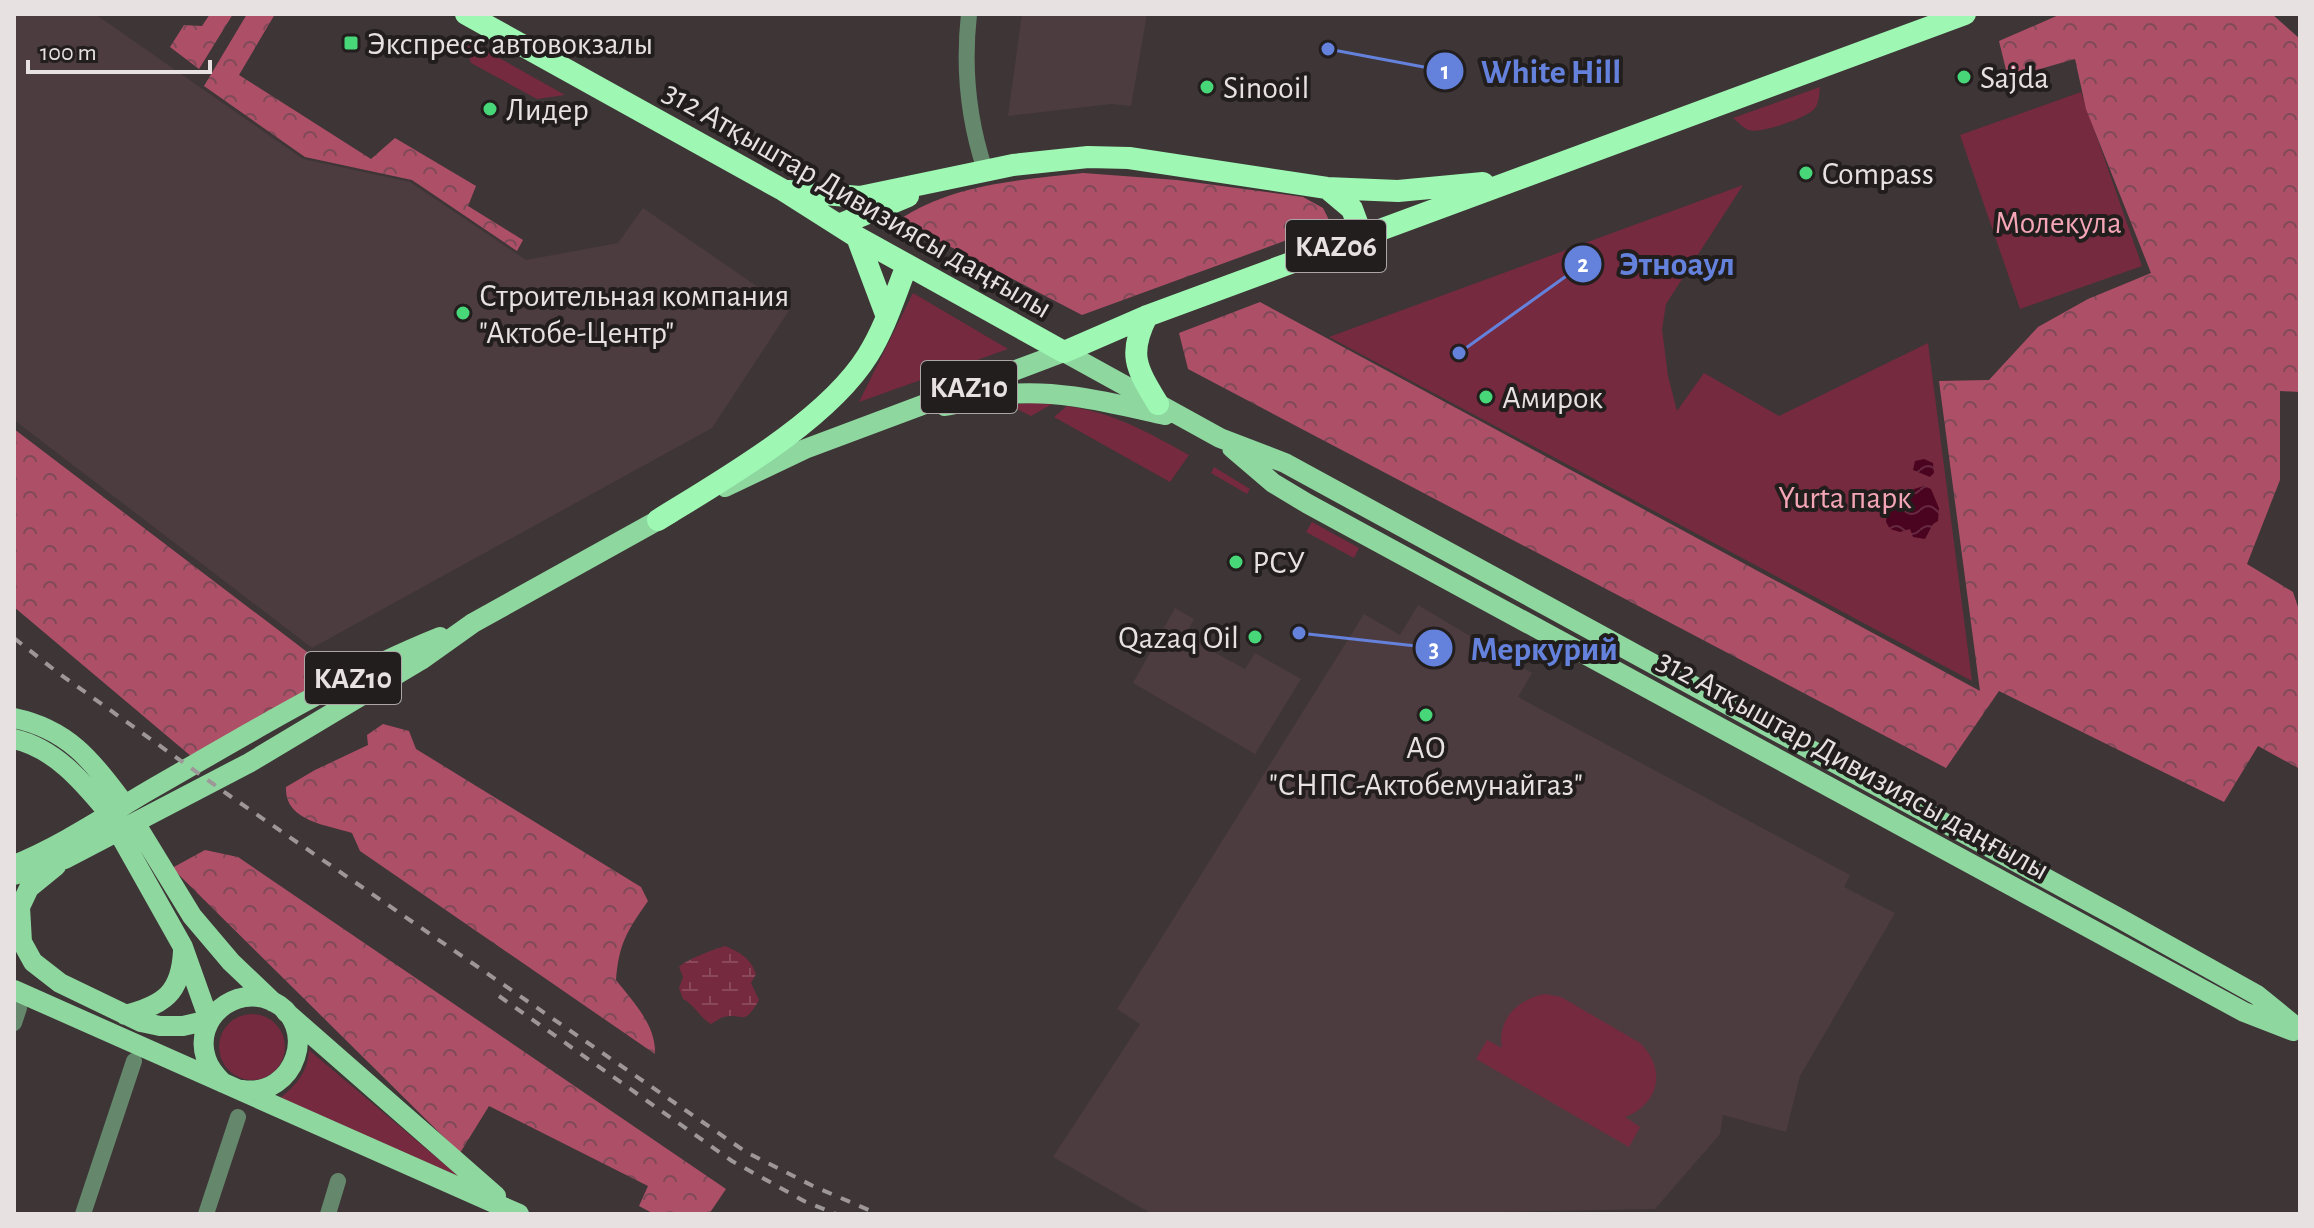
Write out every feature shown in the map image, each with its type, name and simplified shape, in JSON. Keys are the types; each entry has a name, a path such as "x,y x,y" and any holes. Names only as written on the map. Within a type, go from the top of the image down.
{"highway":[{"name":"312 Атқыштар Дивизиясы даңғылы","path":"466,14 783,190 848,231 1064,352"},
{"name":"KАZ06","path":"1064,352 1147,316 1965,14"},
{"path":"783,190 860,197 985,170 1074,158 1129,158 1327,188 1398,191 1526,177"},
{"path":"887,317 848,231 938,181"},
{"path":"1327,188 1352,209 1362,236"},
{"path":"658,520 801,425 843,389 869,353 907,265"},
{"path":"1147,316 1136,345 1136,361 1158,404"}],"main road":[{"name":"312 Атқыштар Дивизиясы даңғылы","path":"1064,352 1220,438 1285,463 2027,868 2257,995 2300,1032"},
{"name":"KAZ10","path":"14,875 65,859 133,827 249,763 421,660 473,623 658,520 805,449 1064,352"},
{"path":"874,422 1000,395 1048,394 1094,399 1188,420"},
{"name":"312 Атқыштар Дивизиясы даңғылы","path":"1220,438 1273,483 1377,541 2244,1012 2300,1032"},
{"path":"1377,541 1389,520"},
{"path":"1505,611 1517,591"},
{"name":"KAZ10","path":"14,865 70,837 120,804 278,716 412,648 473,623"},
{"path":"14,718 53,732 81,750 120,804"},
{"path":"14,739 45,752 120,804"},
{"path":"65,859 24,895 19,918 22,942 33,962 60,983 125,1015 160,1026 183,1026 209,1020 226,1004 241,998 257,997 279,1007 294,1026 298,1042 296,1058 279,1082 266,1089 251,1091 230,1086 206,1059 203,1044 209,1020 183,947 133,827"},
{"path":"133,827 192,916 231,962 517,1213"},
{"path":"2016,888 2027,868"},
{"path":"125,1015 160,1003 173,991 182,973 183,947"},
{"path":"16,1007 230,1086 517,1213"}],"street":[{"path":"969,14 965,71 974,137 985,170"},
{"path":"83,1214 134,1061"},
{"path":"206,1214 238,1117"},
{"path":"328,1214 338,1181"}],"shaded area":[{"path":"14,14 95,14 303,159 410,182 526,260 618,243 643,208 790,309 712,428 312,648 14,420"},
{"path":"1022,14 1147,14 1131,106 1111,104 1008,116"},
{"path":"1418,605 1532,673 1518,697 1850,875 1844,887 1895,913 1800,1076 1786,1132 1723,1115 1720,1134 1655,1209 1400,1214 1152,1214 1053,1157 1140,1024 1117,1009 1364,614 1400,635"},
{"path":"1175,608 1194,619 1185,636 1245,669 1255,653 1301,679 1255,754 1133,683"}],"green space":[{"path":"210,14 233,14 199,69 170,47 184,25 202,26"},
{"path":"247,14 275,14 239,75 371,159 395,138 476,186 468,206 523,240 517,251 412,180 305,157 204,86"},
{"path":"2061,14 2272,14 2300,39 2300,392 2280,391 2280,480 2247,564 2293,592 2300,613 2300,769 2258,746 2224,802 1999,691 1946,768 1188,369 1179,333 1260,302 1980,691 1939,381 1989,380 2038,327 2088,299 2151,273 2086,109 2075,59 2008,78 1999,41"},
{"path":"462,37 565,95 537,99 471,63"},
{"path":"1820,87 1814,109 1791,122 1754,131 1733,118"},
{"name":"Молекула","path":"2081,92 2142,266 2020,309 1960,135"},
{"path":"1083,173 1177,180 1303,197 1323,208 1331,224 1082,315 899,220 941,198 964,191 1012,181"},
{"name":"Yurta парк","path":"1743,185 1666,304 1662,329 1668,376 1677,411 1704,373 1779,416 1928,343 1972,681 1329,337"},
{"path":"913,293 1008,349 859,402"},
{"path":"1054,403 1031,416 1009,405"},
{"path":"1067,406 1116,419 1189,455 1170,482 1054,417"},
{"path":"14,429 336,674 192,757 14,607"},
{"path":"1214,467 1250,489 1247,494 1211,473"},
{"path":"1312,522 1359,548 1354,558 1306,532"},
{"path":"383,724 409,731 416,749 641,887 648,901 625,938 616,980 648,1024 655,1054 360,851 352,833 309,820 292,807 286,787 368,745 367,735"},
{"path":"205,850 238,857 726,1189 709,1214 654,1214 639,1206 648,1186 489,1106 460,1153 172,868"},
{"path":"725,946 751,963 756,974 751,983 759,1000 746,1016 724,1017 711,1024 683,999 679,988 683,977 679,967"},
{"path":"1545,994 1561,997 1640,1043 1649,1053 1656,1074 1655,1085 1645,1104 1625,1117 1640,1127 1629,1147 1476,1059 1487,1040 1502,1048 1506,1019 1526,1000"},
{"path":"246,1014 258,1014 270,1019 280,1029 285,1047 283,1060 270,1075 258,1080 246,1080 234,1075 224,1065 219,1053 219,1041 224,1029 234,1019"},
{"path":"309,1050 461,1178 280,1098 300,1077"}],"water":[{"path":"1924,459 1933,463 1934,473 1930,477 1913,470 1915,461"},
{"path":"1924,486 1931,489 1939,508 1938,521 1925,539 1913,537 1910,529 1900,532 1890,529 1886,522 1887,512 1899,503 1889,500 1910,495 1914,489"}],"railway":[{"path":"14,638 230,796 746,1152 878,1214"},
{"path":"499,996 732,1161 804,1201 836,1214"}],"place":[{"name":"Экспресс автовокзалы","path":"351,43"},
{"name":"White Hill","path":"1328,49"},
{"name":"Sajda","path":"1964,77"},
{"name":"Sinooil","path":"1207,87"},
{"name":"Лидер","path":"490,109"},
{"name":"Compass","path":"1806,173"},
{"name":"Строительная компания \"Актобе-Центр\"","path":"463,313"},
{"name":"Этноаул","path":"1459,353"},
{"name":"Амирок","path":"1486,397"},
{"name":"РСУ","path":"1236,562"},
{"name":"Меркурий","path":"1299,633"},
{"name":"Qazaq Oil","path":"1255,637"},
{"name":"АО \"СНПС-Актобемунайгаз\"","path":"1426,715"}]}
